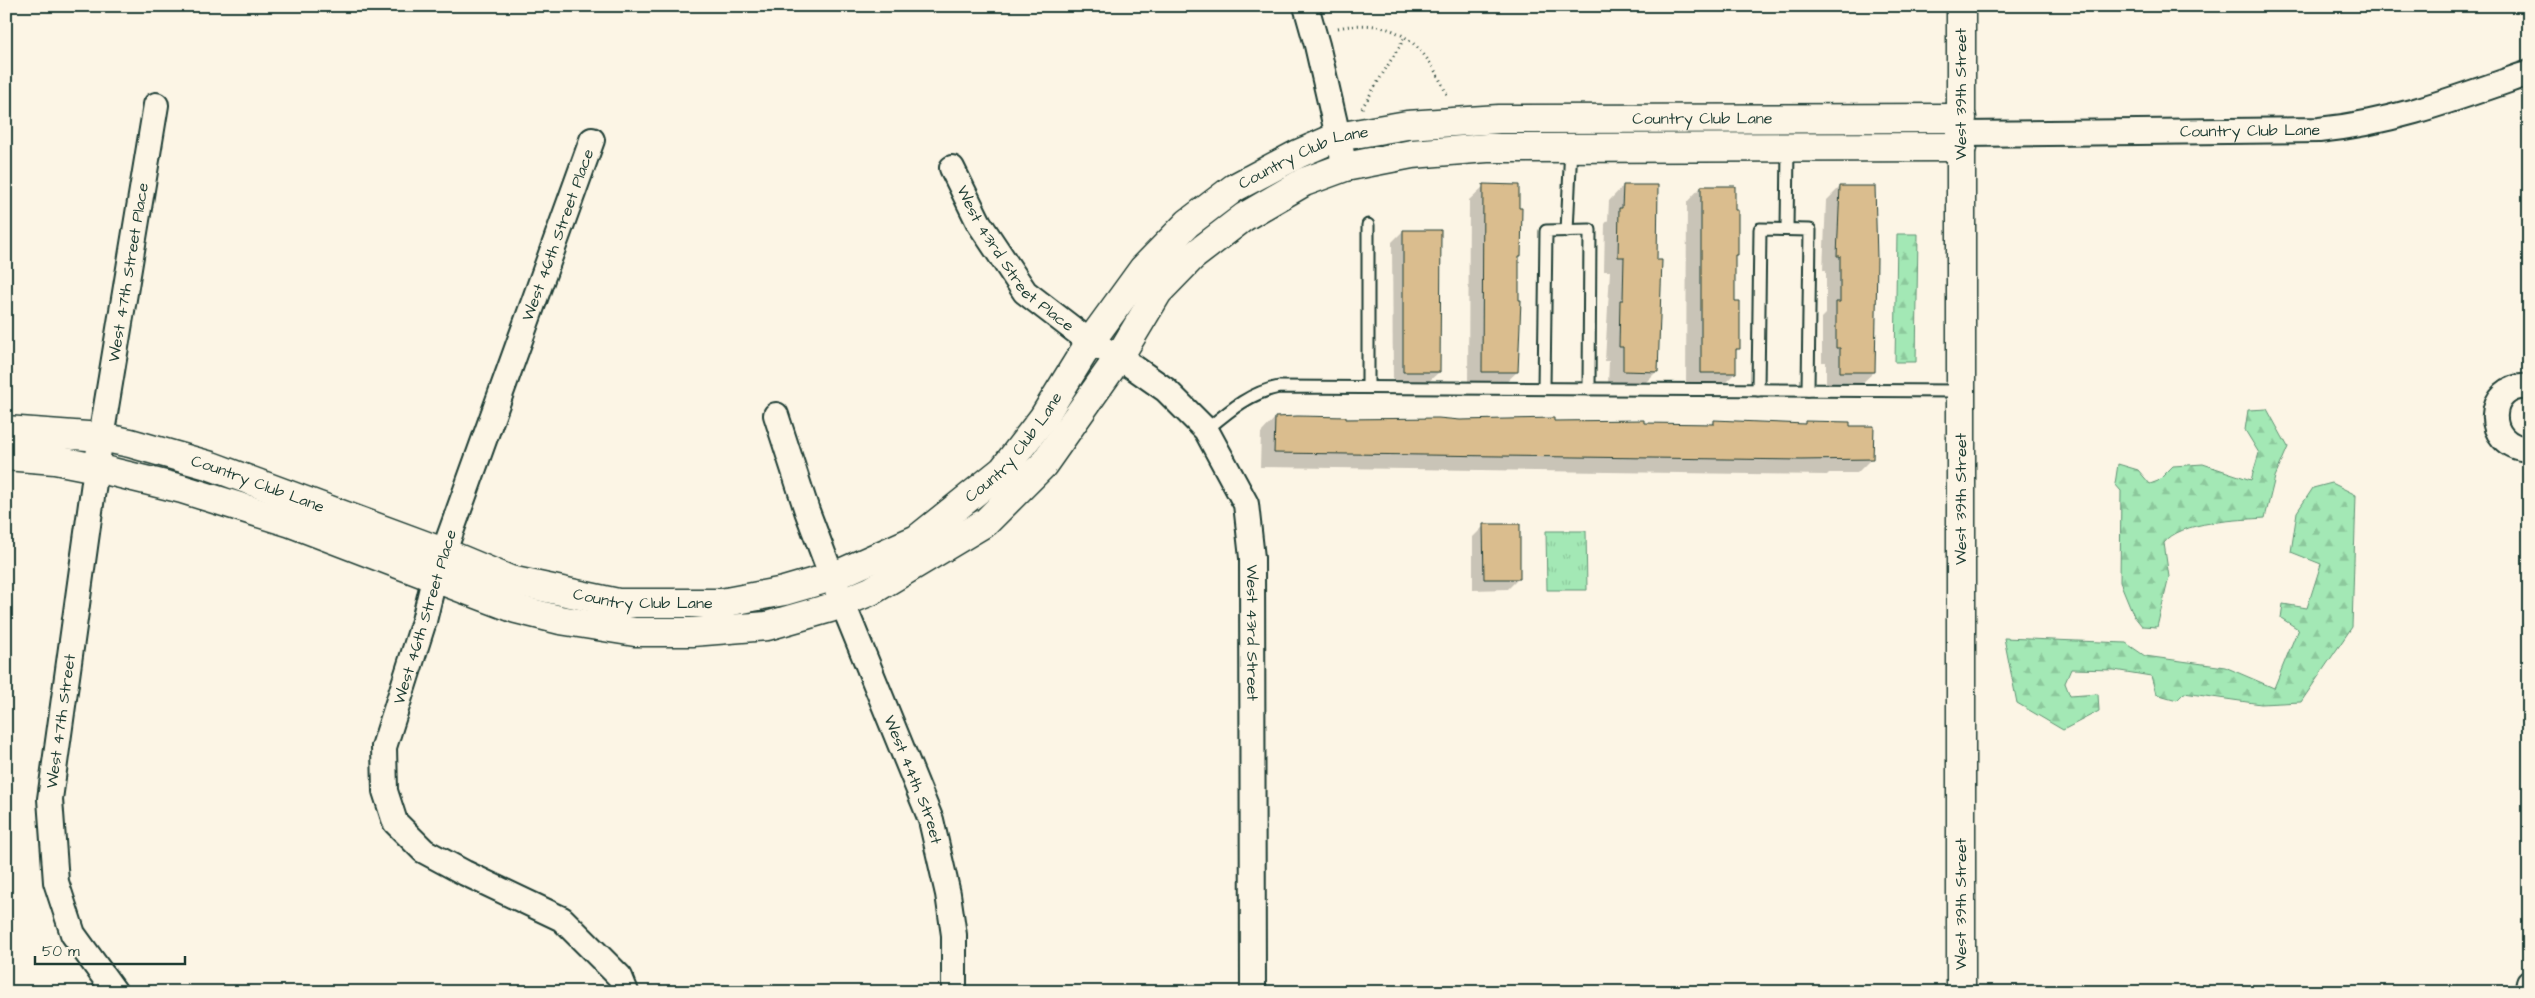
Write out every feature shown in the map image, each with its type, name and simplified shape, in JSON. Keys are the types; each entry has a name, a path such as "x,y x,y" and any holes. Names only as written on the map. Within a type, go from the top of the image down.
{"street":[{"path":"1306,6 1317,45 1344,167"},
{"name":"West 39th Street","path":"1961,6 1961,992"},
{"name":"Country Club Lane","path":"6,456 55,460 182,489 291,523 516,609 560,620 635,632 692,632 767,626 843,603 871,591 986,522 1043,464 1119,357 1158,292 1192,258 1244,217 1304,182 1344,167 1412,154 1487,148 1570,133 1962,133 2319,130 2347,127 2398,116 2528,74"},
{"name":"West 47th Street Place","path":"101,437 156,106"},
{"name":"Country Club Lane","path":"6,430 101,437 130,443 211,466 443,552 510,580 618,603 721,603 784,591 832,577 917,539 1002,470 1043,418 1090,342 1143,269 1188,223 1234,188 1298,154 1337,137 1407,125 1499,119 1570,133 1788,148 1962,133"},
{"name":"West 46th Street Place","path":"592,140 434,579 424,621 384,747 385,791 395,822 424,851 465,874 562,919 620,977 626,992"},
{"name":"West 43rd Street Place","path":"952,168 984,230 1026,292 1090,342"},
{"name":"West 43rd Street","path":"1090,342 1119,357 1166,390 1206,430 1246,504 1252,558 1253,992"},
{"path":"2529,386 2507,392 2500,399 2494,417 2501,437 2510,444 2529,448"},
{"name":"West 44th Street","path":"776,415 807,511 832,577 931,820 948,894 954,934 954,992"},
{"name":"West 47th Street","path":"101,437 50,800 56,882 73,934 115,992"},
{"path":"2527,992 2529,983"}],"lane":[{"path":"1567,231 1570,133"},
{"path":"1787,229 1788,148"},
{"path":"1368,225 1368,388"},
{"path":"1758,390 1760,229 1787,229 1810,230 1808,390"},
{"path":"1544,388 1546,231 1590,230 1589,388"},
{"path":"1206,430 1241,402 1261,390 1279,387 1961,390"}],"path":[{"path":"1338,28 1349,25 1381,26 1405,36 1422,49 1447,95"},
{"path":"1362,109 1405,36"}],"green space":[{"path":"1897,234 1918,234 1916,362 1895,362"},
{"path":"2267,409 2288,447 2275,477 2265,518 2226,521 2196,526 2183,530 2164,543 2169,577 2157,627 2142,626 2134,616 2120,582 2121,491 2115,484 2118,464 2138,470 2150,484 2158,481 2173,466 2203,464 2251,480 2259,453 2245,430 2248,410"},
{"path":"2332,483 2356,495 2352,627 2301,702 2261,704 2184,693 2177,700 2156,694 2151,676 2114,670 2071,669 2065,683 2070,696 2098,694 2099,711 2063,730 2017,703 2004,638 2126,643 2145,656 2225,667 2274,688 2298,629 2281,618 2283,604 2307,608 2321,564 2291,552 2297,512 2313,488"},
{"path":"1546,531 1586,531 1587,590 1547,590"}],"building":[{"path":"1483,184 1519,185 1519,208 1522,208 1521,256 1519,256 1519,300 1521,300 1518,372 1482,372"},
{"path":"1623,185 1658,185 1657,260 1662,260 1658,372 1623,371 1623,347 1619,347 1620,300 1623,300 1624,257 1618,257 1619,208 1622,208"},
{"path":"1701,186 1735,186 1735,210 1738,210 1738,255 1735,255 1735,301 1740,301 1740,349 1736,349 1736,373 1701,373"},
{"path":"1840,186 1875,186 1877,259 1875,372 1840,372 1840,348 1836,348 1836,302 1840,302 1840,256 1837,256"},
{"path":"1403,230 1441,230 1440,372 1403,372"},
{"path":"1275,417 1346,417 1346,419 1438,418 1460,420 1554,418 1554,421 1644,420 1644,423 1714,424 1714,420 1805,424 1805,421 1850,422 1850,426 1874,426 1873,459 1801,460 1274,453"},
{"path":"1483,524 1520,524 1520,579 1484,579"}]}
